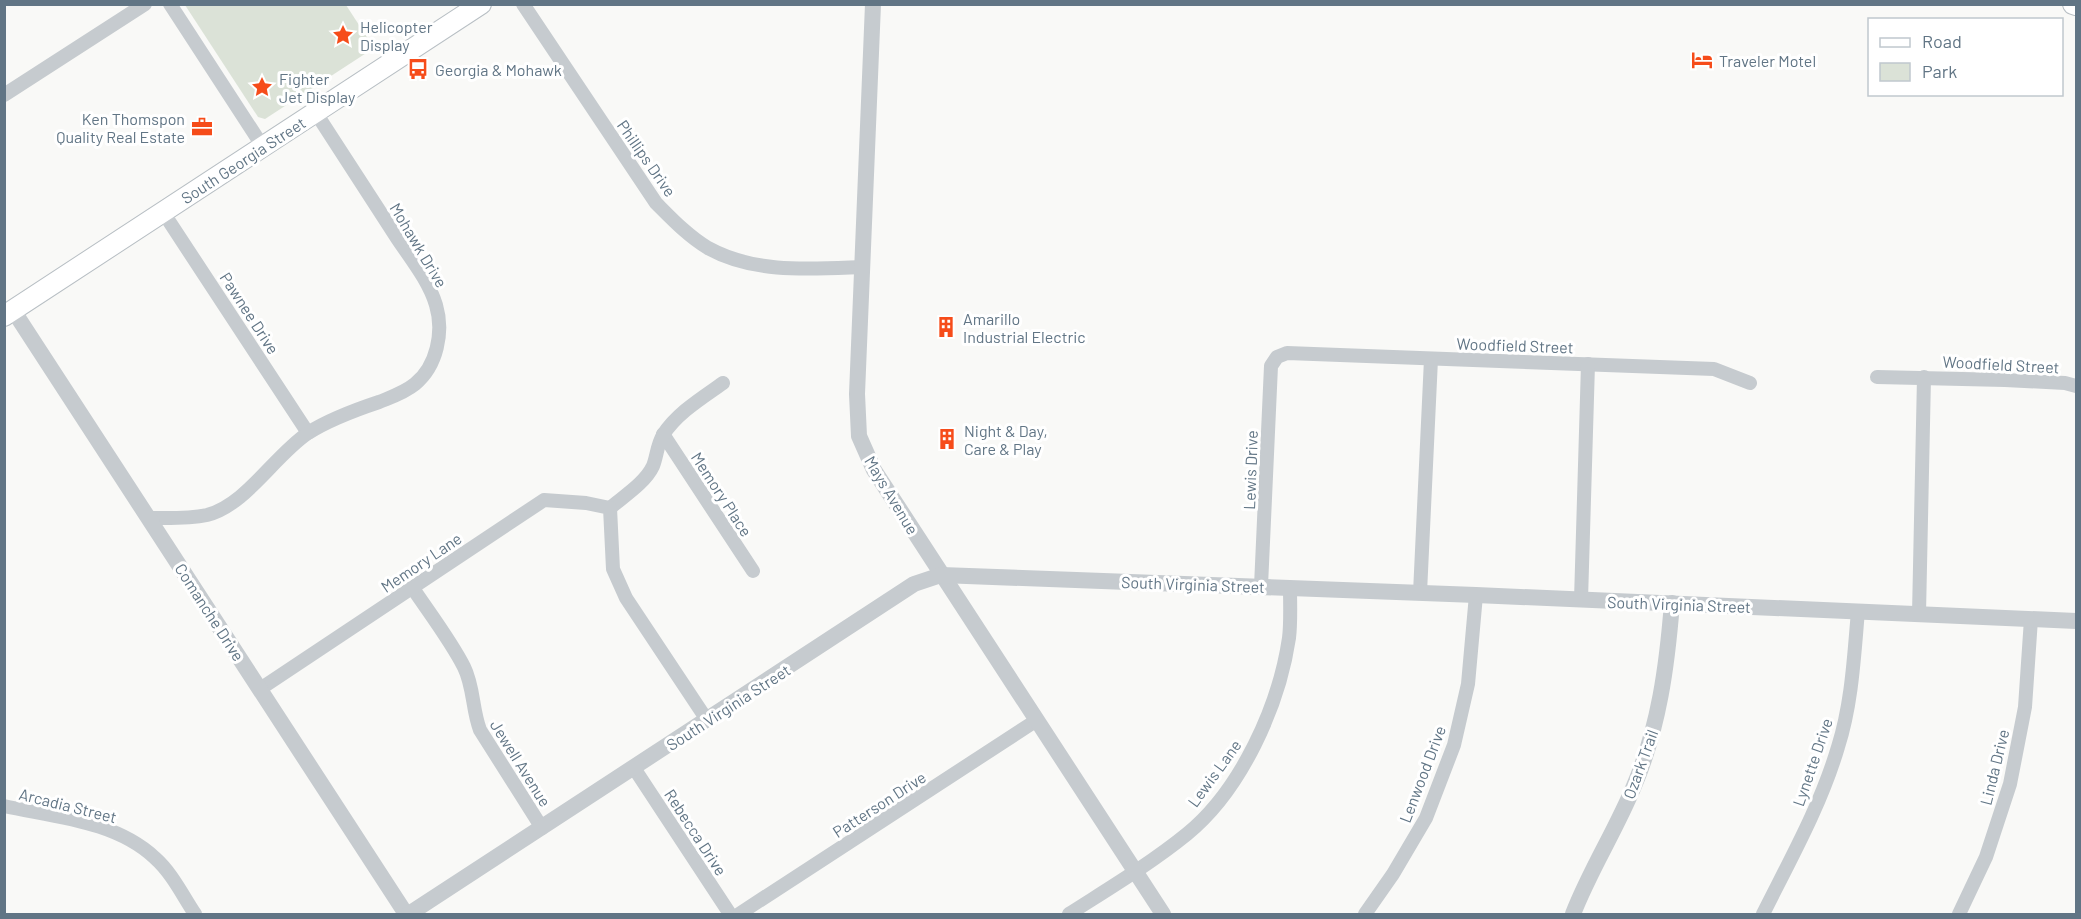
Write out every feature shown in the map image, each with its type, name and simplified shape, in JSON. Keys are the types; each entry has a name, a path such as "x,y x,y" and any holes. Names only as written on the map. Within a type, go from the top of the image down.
{"main road":[{"name":"South Georgia Street","path":"9,313 481,4"}],"street":[{"path":"4,94 145,4"},
{"path":"170,4 263,147"},
{"name":"Phillips Drive","path":"523,4 656,203 684,230 709,248 736,259 772,267 863,267"},
{"name":"Mays Avenue","path":"873,4 857,394 859,436 874,470 1162,915"},
{"name":"Mohawk Drive","path":"148,518 208,515 227,507 243,495 275,461 308,433 332,420 398,395 414,385 426,373 434,356 439,321 436,304 420,273 316,113"},
{"name":"Pawnee Drive","path":"163,212 308,433"},
{"name":"Comanche Drive","path":"9,313 148,518 408,915"},
{"name":"Woodfield Street","path":"1277,357 1287,353 1714,369 1750,382"},
{"name":"Lewis Drive","path":"1261,586 1271,366 1277,357"},
{"path":"1420,593 1431,358"},
{"path":"1581,600 1588,364"},
{"path":"1919,614 1924,377"},
{"name":"Woodfield Street","path":"1877,378 1924,377 2065,383 2076,386"},
{"path":"707,720 626,598 613,569 610,508 646,477 653,465 663,435 686,411 723,383"},
{"name":"Memory Place","path":"663,435 753,571"},
{"name":"Memory Lane","path":"260,688 544,500 586,503 610,508"},
{"name":"South Virginia Street","path":"408,915 914,584 942,575 1261,586 2076,621"},
{"name":"Jewell Avenue","path":"412,587 464,666 472,690 475,716 480,730 542,828"},
{"name":"Lewis Lane","path":"1069,915 1189,833 1215,804 1255,746 1282,672 1289,636 1290,588"},
{"name":"Lenwood Drive","path":"1365,915 1394,874 1426,818 1454,745 1467,684 1476,595"},
{"name":"Ozark Trail","path":"1573,915 1634,786 1649,744 1667,665 1672,603"},
{"name":"Lynette Drive","path":"1763,915 1820,798 1839,746 1852,684 1858,611"},
{"path":"2076,614 2076,621"},
{"name":"Linda Drive","path":"1959,915 1986,857 2010,784 2025,707 2031,619"},
{"name":"Patterson Drive","path":"739,915 1037,720"},
{"name":"Rebecca Drive","path":"634,768 730,915"},
{"name":"Arcadia Street","path":"4,806 117,832 156,858 195,915"}],"green space":[{"path":"185,5 346,5 374,48 265,119 258,117"}],"place":[{"name":"Helicopter Display","path":"343,35"},
{"name":"Traveler Motel","path":"1702,60"},
{"name":"Georgia & Mohawk","path":"418,69"},
{"name":"Fighter Jet Display","path":"262,87"},
{"name":"Ken Thomspon Quality Real Estate","path":"202,127"},
{"name":"Amarillo Industrial Electric","path":"946,327"},
{"name":"Night & Day, Care & Play","path":"947,439"}]}
